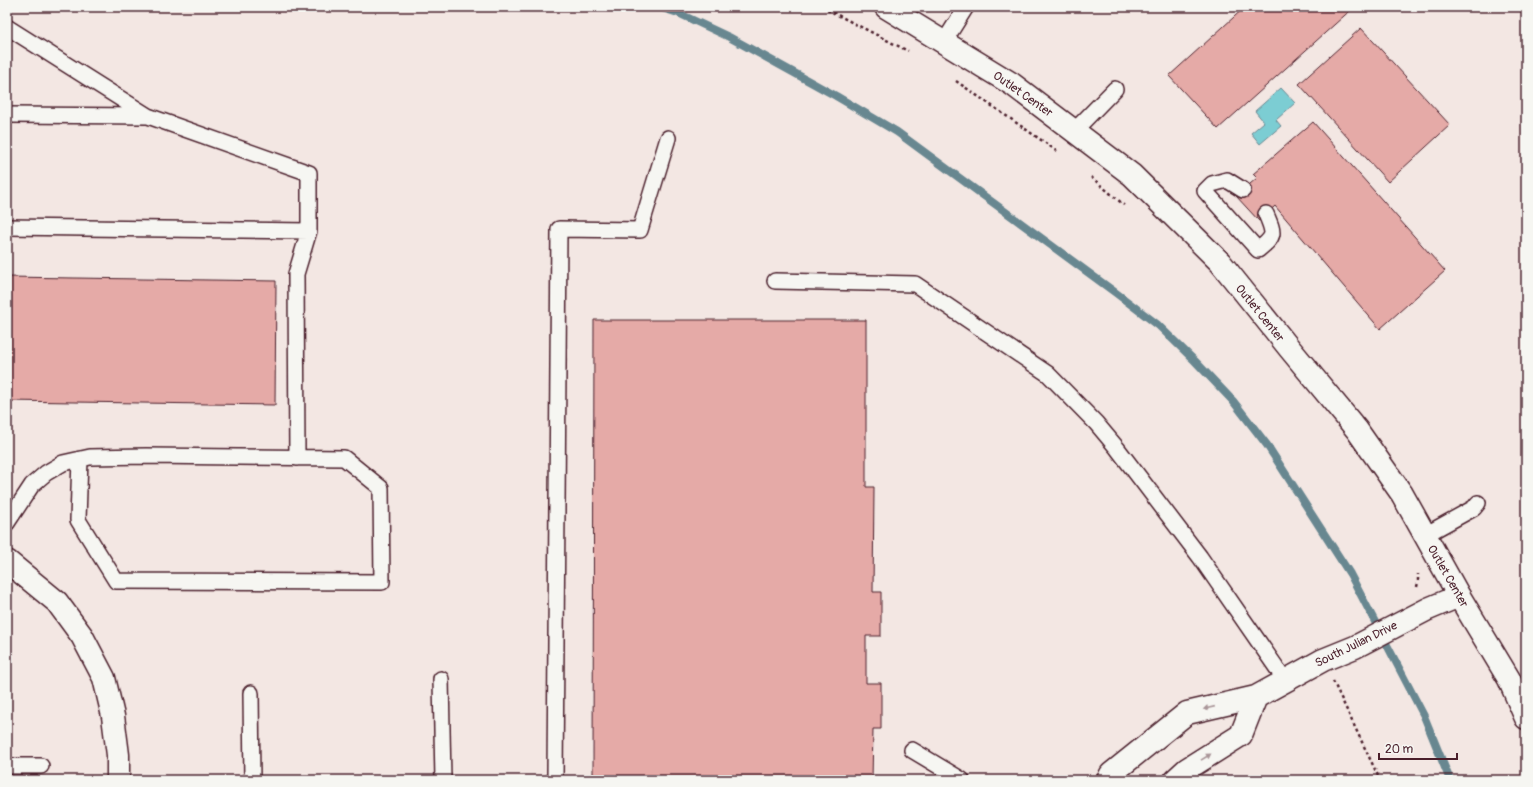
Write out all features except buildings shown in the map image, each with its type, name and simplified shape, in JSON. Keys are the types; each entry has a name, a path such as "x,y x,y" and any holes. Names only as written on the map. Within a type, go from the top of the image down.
{"street":[{"name":"Outlet Center","path":"886,7 1012,84 1132,175 1220,262 1290,350 1357,430 1402,494 1459,596 1509,679 1526,718"},
{"path":"7,561 57,602 82,636 104,678 114,716 118,754 118,780"},
{"name":"South Julian Drive","path":"1108,780 1112,774 1187,713 1256,697 1323,660 1355,647 1428,609 1459,596"},
{"path":"1175,780 1187,769 1241,735 1256,697"}],"lane":[{"path":"944,42 966,7"},
{"path":"7,27 148,116 309,173 309,231 296,274 297,458"},
{"path":"1074,131 1115,89"},
{"path":"7,115 148,116"},
{"path":"555,780 559,229 640,230 668,138"},
{"path":"1243,190 1227,180 1212,184 1205,191 1258,250 1270,240 1273,230 1266,214"},
{"path":"7,228 309,231"},
{"path":"775,281 915,284 1048,374 1096,423 1117,448 1200,557 1285,680"},
{"path":"7,523 32,486 46,472 63,462 90,457 146,456 344,458 381,488 382,582 116,581 78,520 80,459"},
{"path":"1425,535 1474,508 1478,503"},
{"path":"442,679 443,780"},
{"path":"251,693 252,780"},
{"path":"912,750 962,780"},
{"path":"7,766 41,766"}],"path":[{"path":"822,7 911,53"},
{"path":"952,78 1062,155"},
{"path":"1087,174 1128,208"},
{"path":"1416,588 1418,582 1417,569"},
{"path":"1323,660 1380,780"}],"water":[{"path":"1281,88 1295,103 1276,120 1281,126 1260,144 1251,133 1264,122 1255,111"}],"waterway":[{"path":"659,7 678,13 729,37 836,96 897,132 1158,325 1195,361 1233,401 1267,445 1350,574 1424,716 1450,780"}]}
